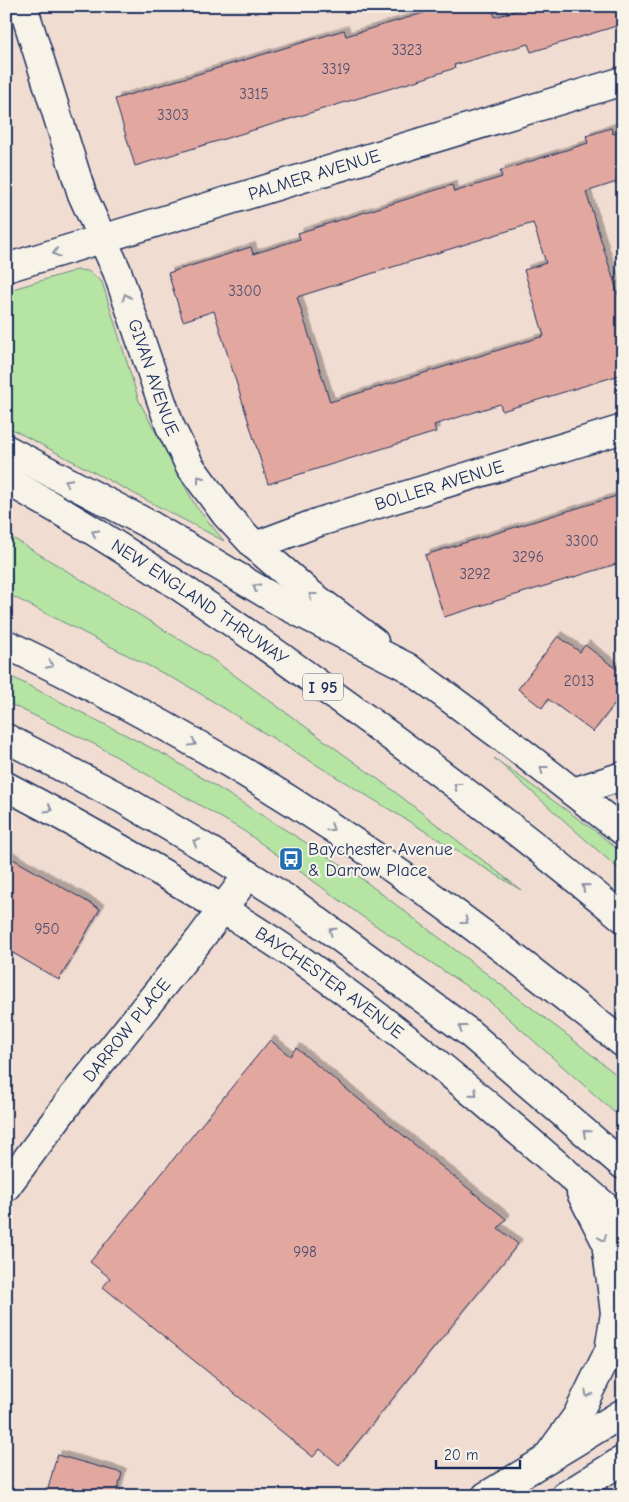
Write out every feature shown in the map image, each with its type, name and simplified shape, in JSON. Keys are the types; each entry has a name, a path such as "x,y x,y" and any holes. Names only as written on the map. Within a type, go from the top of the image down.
{"main road":[{"name":"GIVAN AVENUE","path":"23,6 82,194 117,271 170,426 190,466 226,515 255,546 309,593 407,667"},
{"name":"PALMER AVENUE","path":"6,268 623,81"},
{"name":"BOLLER AVENUE","path":"255,546 319,522 623,429"},
{"path":"6,449 152,526 285,605 407,667 623,831"},
{"name":"NEW ENGLAND THRUWAY","path":"6,480 107,540 279,655 400,742 527,840 623,918"},
{"path":"6,644 61,670 197,744 290,802 416,884 623,1043"},
{"path":"6,738 121,798 248,875 337,934 467,1031 623,1165"},
{"path":"573,792 623,776"},
{"name":"BAYCHESTER AVENUE","path":"6,786 221,910 300,960 384,1020 462,1082 623,1222"},
{"name":"DARROW PLACE","path":"6,1187 72,1098 248,875"},
{"path":"546,1459 577,1416 609,1351 615,1313 606,1242 574,1179"},
{"path":"486,1496 623,1413"},
{"path":"565,1496 623,1460"}],"green space":[{"path":"77,270 88,271 102,282 139,401 195,505 224,541 6,426 6,291"},
{"path":"6,534 212,659 386,785 521,890 186,685 6,593"},
{"path":"6,674 167,756 353,872 571,1038 623,1080 623,1120 490,1002 363,917 244,831 98,746 6,702"},
{"path":"494,758 598,833 623,854 623,873"}],"building":[{"path":"447,6 491,6 495,17 533,6 623,6 623,24 531,52 528,44 454,65 455,68 425,78 135,166 115,99 344,30 346,36"},
{"path":"611,128 613,134 623,131 623,180 586,192 623,310 623,374 502,411 500,404 434,425 436,432 268,484 214,311 183,321 168,273 251,247 253,254 300,239 298,233 452,185 454,192 502,177 500,171 588,143 586,136","holes":["533,223 546,263 524,270 544,336 330,402 297,297"]},
{"path":"623,494 623,562 444,617 425,555"},
{"path":"558,636 580,652 585,645 623,674 623,693 593,732 548,699 542,708 518,689"},
{"path":"6,855 100,909 59,980 6,949"},
{"path":"270,1040 290,1056 296,1048 506,1219 498,1228 518,1244 339,1465 320,1449 313,1457 103,1287 110,1278 90,1262"},
{"path":"57,1455 122,1473 116,1496 46,1496"}],"place":[{"name":"Baychester Avenue & Darrow Place","path":"291,859"}]}
